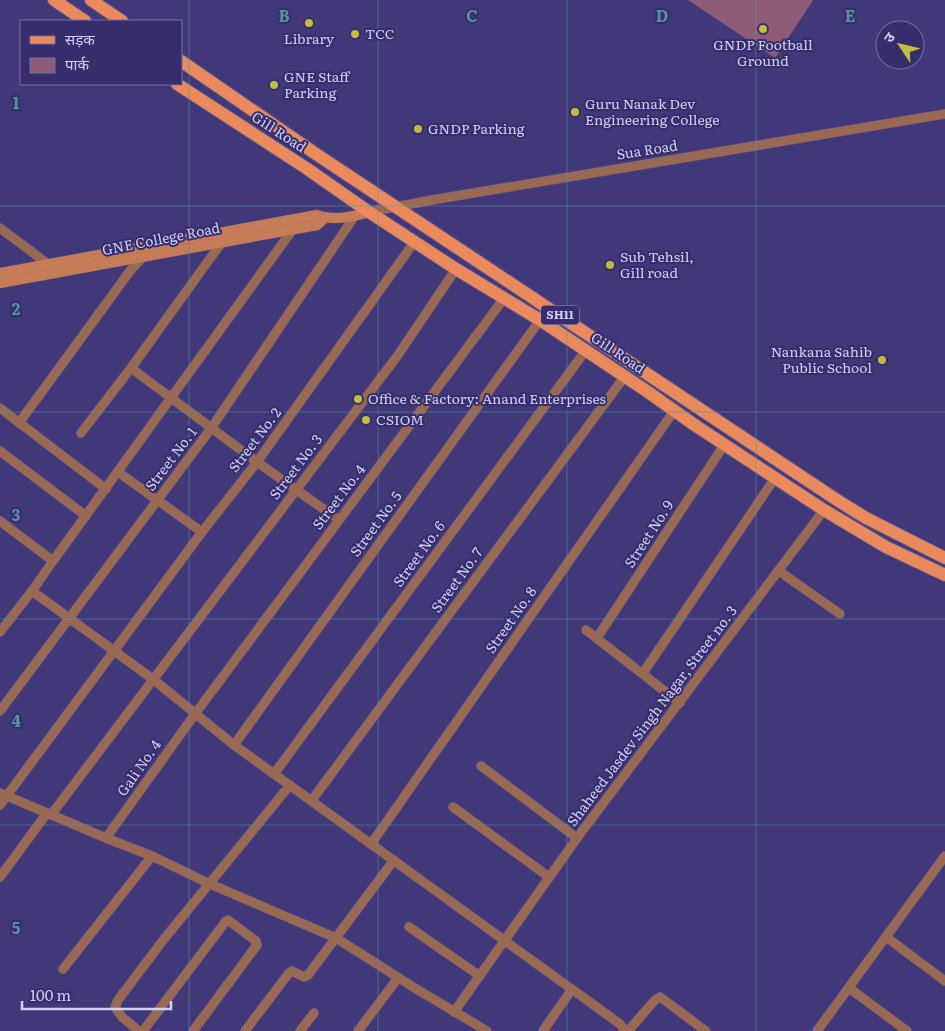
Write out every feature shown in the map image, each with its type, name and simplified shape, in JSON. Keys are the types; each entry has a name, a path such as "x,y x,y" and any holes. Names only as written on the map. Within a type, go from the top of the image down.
{"main road":[{"path":"54,0 84,20"},
{"path":"91,0 121,20"},
{"name":"Gill Road","path":"182,63 837,500 866,518 945,558"},
{"name":"Gill Road","path":"179,85 456,269 505,297 586,350 724,445 824,510 886,547 945,575"}],"street":[{"name":"Sua Road","path":"354,217 369,212 432,200 945,114"},
{"name":"GNE College Road","path":"0,273 317,215 324,218 354,217"},
{"name":"Street No. 1","path":"0,711 212,427 354,217"},
{"name":"GNE College Road","path":"0,283 317,225 324,218"},
{"path":"0,228 48,264"},
{"path":"0,632 32,591 293,229"},
{"name":"Street No. 2","path":"0,805 3,795 257,462 415,241"},
{"path":"81,433 131,368 222,242"},
{"path":"19,423 130,271 144,256"},
{"name":"Street No. 3","path":"0,877 154,680 398,355 456,269"},
{"name":"Street No. 4","path":"195,714 505,297"},
{"name":"Street No. 5","path":"234,745 540,320"},
{"name":"Street No. 6","path":"274,774 586,350"},
{"path":"131,368 257,462 339,520"},
{"name":"Street No. 7","path":"312,800 625,376"},
{"path":"0,408 106,489"},
{"name":"Street No. 8","path":"371,844 674,411"},
{"name":"Street No. 9","path":"597,638 724,445"},
{"path":"0,451 86,516"},
{"path":"118,472 202,532"},
{"path":"643,674 775,478"},
{"name":"Shaheed Jasdev Singh Nagar, Street no. 3","path":"454,1012 577,838 824,510"},
{"path":"0,521 53,560"},
{"path":"780,570 840,614"},
{"path":"32,591 113,652 154,680 234,745 505,940 620,1024 626,1031 660,997 706,1031"},
{"path":"586,630 680,703"},
{"name":"Gali No. 4","path":"106,838 195,714"},
{"path":"481,766 577,838"},
{"path":"139,1031 117,1012 115,1007 118,1000 164,940 290,785"},
{"path":"3,795 152,856 210,884 336,938 398,978 487,1031"},
{"path":"453,807 549,877"},
{"path":"63,969 152,856"},
{"path":"817,1031 945,856"},
{"path":"245,1031 289,973 292,971 306,976 394,860"},
{"path":"143,1031 228,920 256,941 257,945 194,1031"},
{"path":"409,928 480,976"},
{"path":"886,937 945,981"},
{"path":"358,1031 398,978"},
{"path":"848,988 907,1031"},
{"path":"543,1031 572,989"},
{"path":"300,1031 314,1013"}],"green space":[{"name":"GNDP Football Ground","path":"688,0 813,0 775,58"}],"place":[{"name":"Library","path":"309,23"},
{"name":"GNDP Football Ground","path":"763,29"},
{"name":"TCC","path":"355,34"},
{"name":"GNE Staff Parking","path":"274,85"},
{"name":"Guru Nanak Dev Engineering College","path":"575,112"},
{"name":"GNDP Parking","path":"418,129"},
{"name":"Sub Tehsil, Gill road","path":"610,265"},
{"name":"Nankana Sahib Public School","path":"882,360"},
{"name":"Office & Factory: Anand Enterprises","path":"358,399"},
{"name":"CSIOM","path":"366,420"}]}
